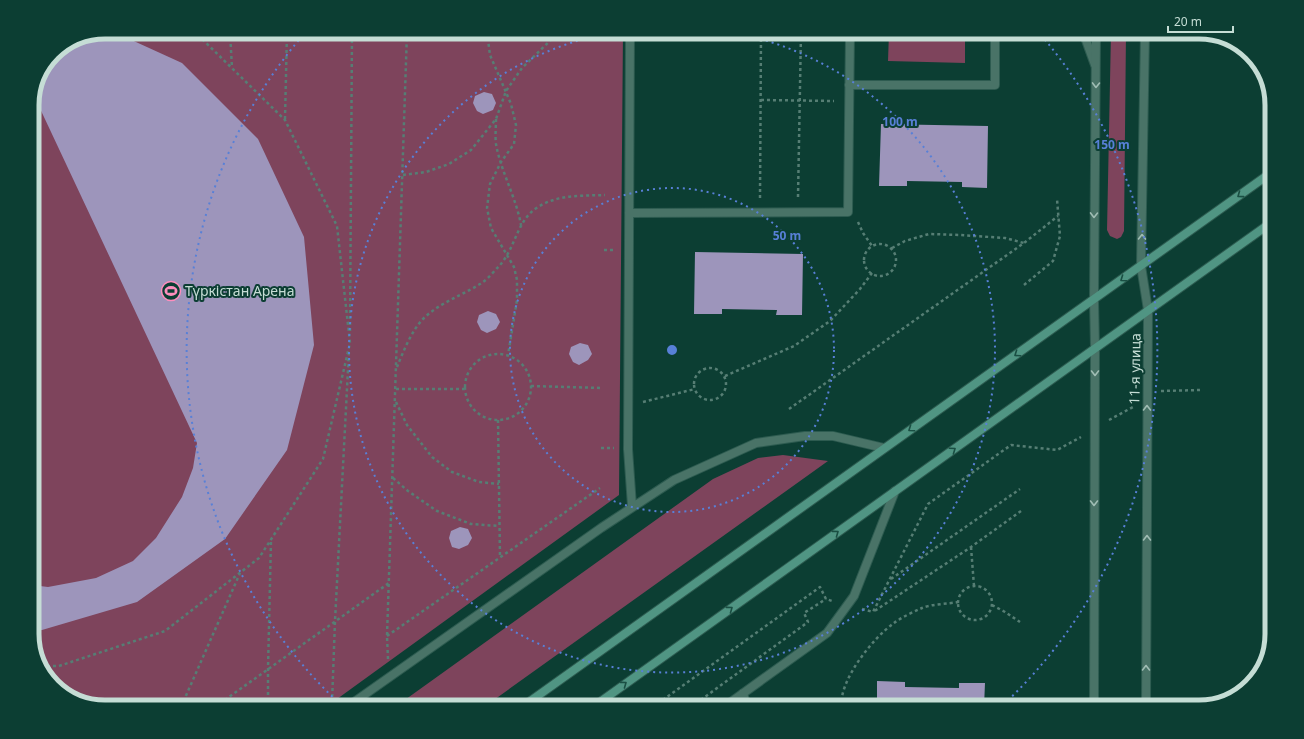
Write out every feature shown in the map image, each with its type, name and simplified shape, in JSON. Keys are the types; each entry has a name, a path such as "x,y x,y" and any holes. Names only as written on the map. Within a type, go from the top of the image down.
{"main road":[{"path":"532,700 1265,177"},
{"path":"602,700 1265,227"}],"street":[{"path":"630,39 628,449 632,506"},
{"path":"629,212 848,212 850,39"},
{"path":"849,85 995,85 995,39"},
{"path":"1086,39 1096,69"},
{"path":"1094,700 1094,300 1096,39"},
{"name":"11-я улица","path":"1145,39 1141,266 1148,310 1146,700"},
{"path":"357,700 632,506 674,480 756,443 805,436 833,436 884,448"},
{"path":"734,700 827,633 854,596 895,491"},
{"path":"743,693 745,700"}],"path":[{"path":"48,666 59,666 164,631 259,558 323,459 350,343 337,226 285,120 202,39"},
{"path":"230,39 232,68"},
{"path":"285,120 286,39"},
{"path":"332,700 350,343 352,39"},
{"path":"389,678 387,636 407,39"},
{"path":"488,39 490,55 511,104 516,125 514,144 501,162 490,184 487,208 491,228 514,267 517,280 517,300 508,355"},
{"path":"403,175 426,172 450,164 471,150 496,119 506,91 522,68 552,39"},
{"path":"760,212 761,39"},
{"path":"798,199 801,39"},
{"path":"760,100 839,101"},
{"path":"496,119 496,143 518,210 521,226"},
{"path":"396,369 407,343 423,319 448,301 484,281 501,263 513,245 526,216 536,208 562,197 605,195"},
{"path":"1024,285 1053,261 1060,236 1057,199"},
{"path":"848,212 856,218 863,233 872,246"},
{"path":"789,409 1024,243 1058,216"},
{"path":"892,248 905,241 929,234 1004,238 1024,243"},
{"path":"882,244 892,248 896,257 895,267 892,272 882,276 877,276 867,270 864,260 865,254 872,246 882,244"},
{"path":"725,376 794,346 830,320 860,289 872,274"},
{"path":"497,354 508,355 518,360 526,368 531,379 532,390 529,401 522,410 512,417 498,420 491,419 482,415 473,408 468,400 465,389 466,379 471,369 478,361 487,356 497,354"},
{"path":"707,368 717,369 725,376 727,387 722,396 718,399 712,400 702,398 695,389 695,378 702,370 707,368"},
{"path":"531,386 602,388"},
{"path":"396,389 465,389"},
{"path":"628,405 695,389"},
{"path":"873,612 928,504 1011,444 1057,450 1159,391 1201,390"},
{"path":"395,402 407,425 432,457 452,472 479,482 499,484"},
{"path":"498,420 500,558"},
{"path":"393,478 408,491 437,511 471,524 499,526"},
{"path":"387,636 600,488"},
{"path":"890,580 1020,488"},
{"path":"663,700 820,587 826,599 873,612 1021,512"},
{"path":"268,700 271,539"},
{"path":"971,547 974,586"},
{"path":"184,700 240,572"},
{"path":"225,700 389,582"},
{"path":"974,586 982,587 987,590 992,600 992,605 987,615 976,620 966,617 959,608 958,602 962,592 966,588 974,586"},
{"path":"701,700 808,622 804,613 826,599"},
{"path":"841,700 852,671 871,644 895,622 923,607 958,602"},
{"path":"992,605 1020,622"}],"shaded area":[{"path":"105,39 623,39 619,495 336,700 105,700 88,698 80,695 58,681 46,663 40,647 39,638 39,101 41,88 53,65 68,50 80,44 92,40"},
{"path":"889,39 965,39 965,63 888,61"},
{"path":"1111,39 1126,39 1124,231 1121,237 1117,239 1110,236 1107,230"},
{"path":"783,455 828,461 494,700 405,700 713,479 758,458"}],"building":[{"name":"Түркістан Арена","path":"129,39 182,63 258,139 304,237 314,345 287,450 225,539 137,602 39,630 39,586 48,587 96,578 133,561 156,538 182,497 193,468 197,443 39,106 41,88 53,65 68,50 92,40"},
{"path":"484,92 492,94 496,103 493,110 483,114 477,111 473,103 475,96"},
{"path":"881,124 988,126 987,188 962,187 962,182 907,181 907,186 879,186"},
{"path":"695,252 803,254 802,315 776,315 777,310 722,309 722,314 694,314"},
{"path":"488,311 496,314 500,322 496,329 487,333 481,330 477,322 479,315"},
{"path":"580,343 588,345 592,354 588,360 579,365 573,362 569,354 571,347"},
{"path":"460,527 468,529 472,538 468,545 459,549 452,547 449,538 451,531"},
{"path":"877,681 905,682 905,687 959,688 959,683 985,683 984,700 877,700"}],"place":[{"name":"Түркістан Арена","path":"171,291"}]}
